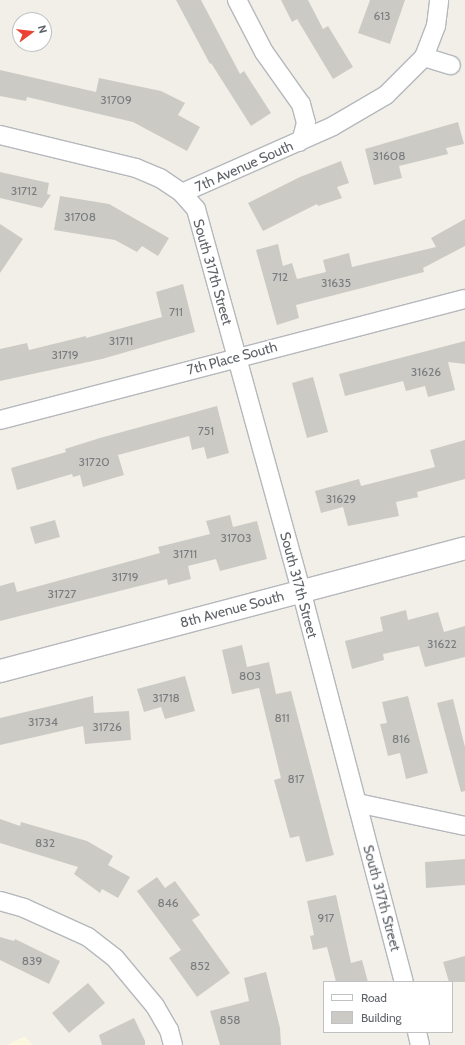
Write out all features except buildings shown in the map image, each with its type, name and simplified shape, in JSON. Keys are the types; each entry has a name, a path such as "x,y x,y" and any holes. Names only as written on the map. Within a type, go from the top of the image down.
{"street":[{"path":"237,0 264,52 301,104 306,123 302,138 299,142"},
{"name":"7th Avenue South","path":"0,135 136,168 160,178 182,193 333,126 386,95 424,57 436,26 439,0"},
{"path":"424,57 451,65"},
{"name":"South 317th Street","path":"182,193 196,209 301,590 404,981"},
{"name":"7th Place South","path":"0,420 237,357 465,299"},
{"name":"8th Avenue South","path":"0,671 301,590 465,548"},
{"path":"357,803 465,826"},
{"path":"0,901 24,908 88,937 116,958 155,1006 168,1030 173,1045"},
{"path":"417,1033 420,1045"}],"shaded area":[{"path":"25,1036 32,1045 7,1045"}]}
